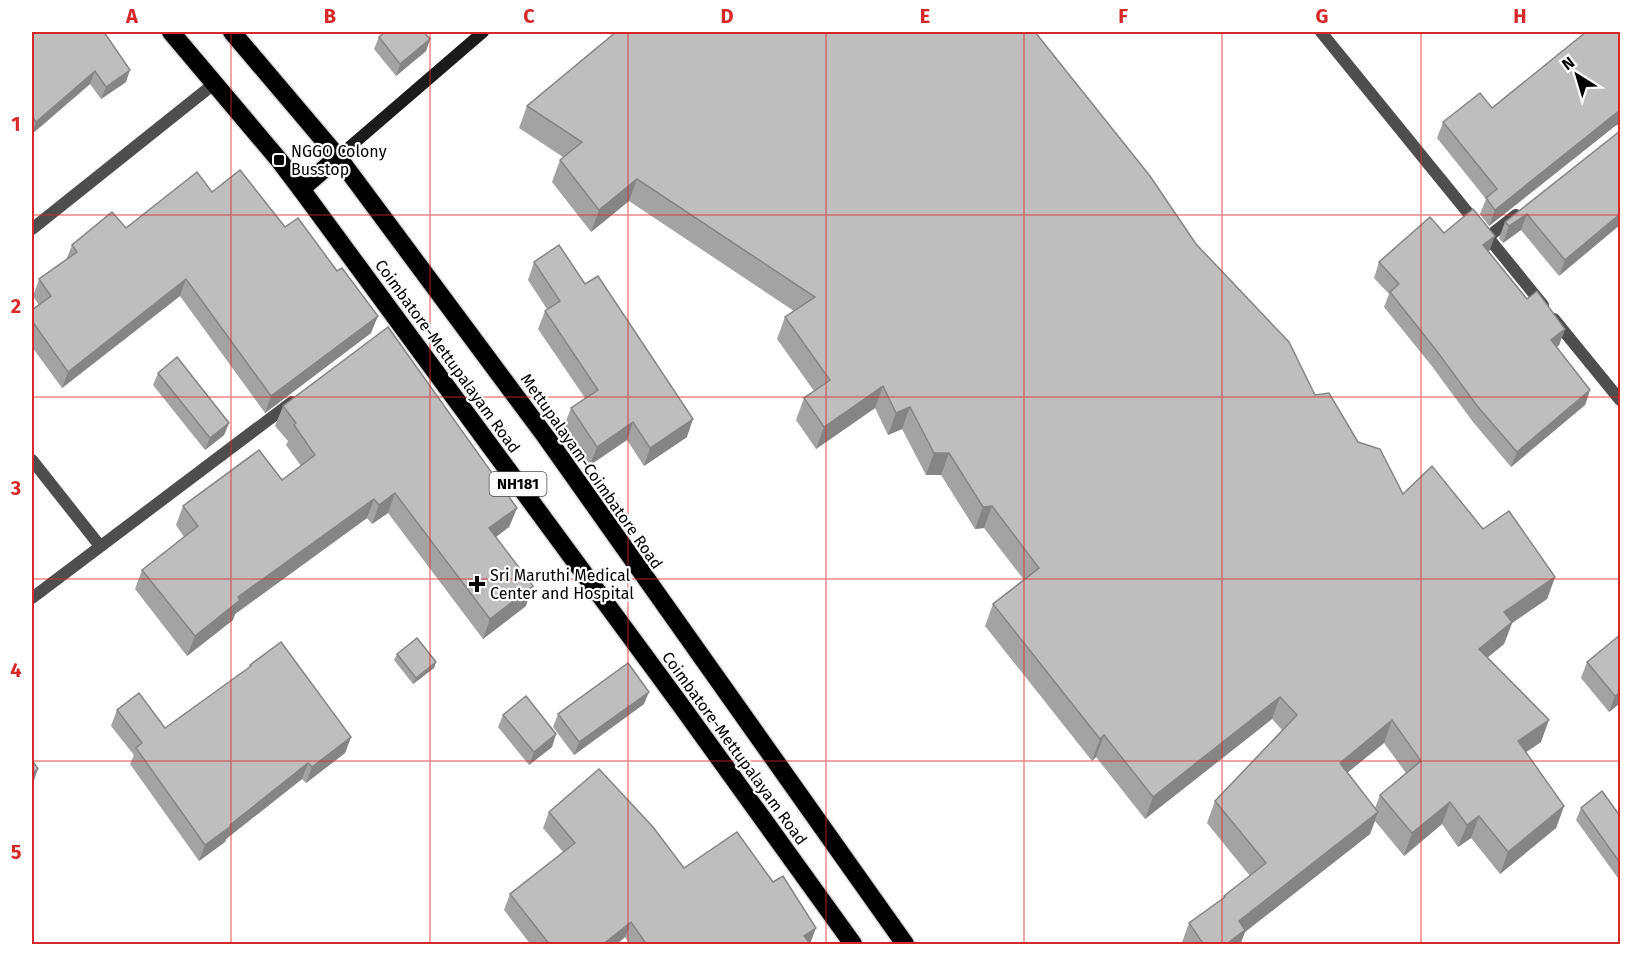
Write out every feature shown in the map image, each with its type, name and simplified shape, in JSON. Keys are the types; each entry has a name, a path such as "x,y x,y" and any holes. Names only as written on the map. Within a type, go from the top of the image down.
{"highway":[{"name":"Coimbatore-Mettupalayam Road","path":"171,32 301,189 394,326 673,695 853,945"},
{"name":"Mettupalayam-Coimbatore Road","path":"232,32 338,157 546,438 905,945"},
{"path":"301,189 338,157"}],"street":[{"path":"338,157 483,32"},
{"path":"1321,32 1620,400"},
{"path":"32,229 214,83"},
{"path":"1488,237 1523,209"},
{"path":"32,598 306,393"},
{"path":"32,460 100,546"}],"building":[{"path":"32,32 104,32 130,70 106,87 95,71 36,122 32,116"},
{"path":"385,32 424,32 430,39 400,64 379,37"},
{"path":"616,32 1035,32 1150,176 1196,244 1289,342 1315,395 1329,393 1358,442 1380,449 1403,494 1432,466 1483,529 1509,511 1555,577 1504,612 1512,622 1479,649 1549,720 1518,741 1564,806 1508,852 1479,816 1467,825 1450,802 1412,833 1380,795 1421,761 1392,720 1340,763 1378,812 1239,921 1245,930 1225,945 1204,945 1189,923 1266,863 1215,801 1297,715 1280,697 1153,797 1104,735 1100,739 993,604 1039,568 992,506 983,507 949,453 934,453 910,407 896,413 883,386 824,427 804,398 830,380 785,317 815,297 637,179 599,210 560,160 582,142 527,106"},
{"path":"1586,32 1620,32 1620,110 1495,210 1486,198 1497,189 1443,122 1480,93 1492,108"},
{"path":"1620,131 1620,214 1565,260 1527,214 1509,226 1505,222"},
{"path":"240,170 285,227 298,218 337,271 342,268 378,316 271,396 186,279 68,372 32,321 32,310 51,296 39,279 77,252 72,245 112,212 126,228 197,172 212,192"},
{"path":"1473,209 1495,236 1483,245 1527,299 1537,291 1565,329 1551,340 1590,390 1517,452 1478,407 1390,292 1399,284 1379,262 1430,217 1444,233"},
{"path":"559,245 585,284 598,276 693,419 650,448 633,422 597,447 571,408 598,390 545,311 560,301 534,262"},
{"path":"388,327 517,508 489,528 533,586 490,619 395,493 379,505 374,499 238,597 240,600 195,636 142,570 198,526 183,506 259,450 282,480 315,455 283,406"},
{"path":"177,357 229,423 210,438 158,373"},
{"path":"1620,635 1620,692 1615,696 1587,662"},
{"path":"417,638 436,662 416,678 397,654"},
{"path":"281,642 351,737 312,767 308,763 205,845 136,748 142,743 117,710 139,693 165,728"},
{"path":"628,663 649,692 579,742 558,714"},
{"path":"526,696 556,734 534,752 503,715"},
{"path":"32,760 38,769 32,773"},
{"path":"599,769 653,827 684,868 737,832 773,882 783,876 816,928 804,936 811,945 647,945 631,922 602,945 550,945 510,894 575,843 549,812"},
{"path":"1602,791 1620,816 1620,863 1581,808"}],"place":[{"name":"NGGO Colony Busstop","path":"279,160"},
{"name":"Sri Maruthi Medical Center and Hospital","path":"477,584"}]}
